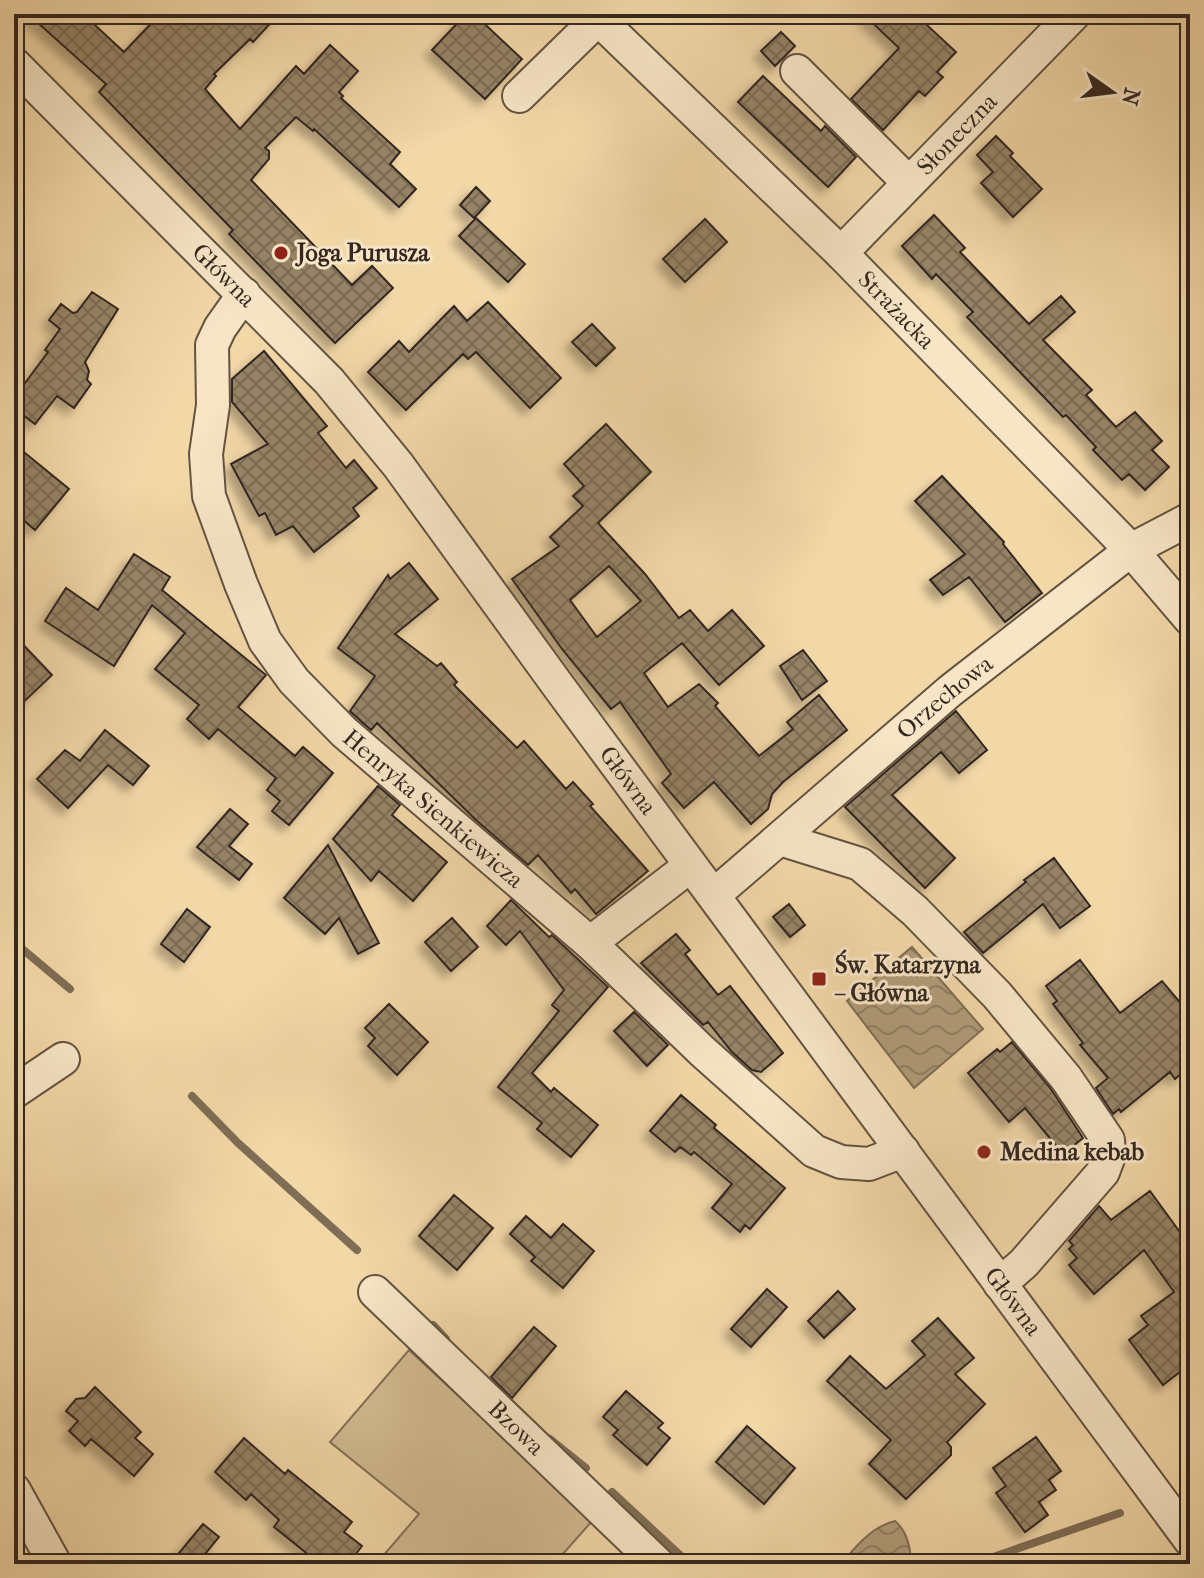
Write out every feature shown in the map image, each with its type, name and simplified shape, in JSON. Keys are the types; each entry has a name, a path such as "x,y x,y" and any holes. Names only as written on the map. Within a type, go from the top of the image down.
{"street":[{"name":"Słoneczna","path":"841,253 1074,14"},
{"path":"519,96 598,15"},
{"name":"Strażacka","path":"598,15 841,253 1131,550 1190,619"},
{"name":"Główna","path":"14,64 329,381 398,465 690,866 1189,1538"},
{"path":"797,71 909,183"},
{"name":"Henryka Sienkiewicza","path":"244,294 212,345 213,405 206,454 209,496 265,641 294,681 344,732 590,943 702,1051 814,1151 841,1162 869,1164 903,1151"},
{"name":"Orzechowa","path":"714,895 950,691 1131,550 1190,519"},
{"path":"780,839 860,864 915,911 997,995 1066,1078 1108,1140 1109,1156 1103,1172 1024,1263 1000,1284"},
{"path":"590,943 690,866"},
{"path":"14,1092 63,1059"},
{"name":"Bzowa","path":"375,1292 658,1564"},
{"path":"14,1490 55,1564"}],"shaded area":[{"path":"409,1350 593,1520 554,1564 376,1564 419,1514 330,1442"}],"water":[{"path":"912,947 983,1029 914,1088 847,1001"},
{"path":"895,1521 908,1544 911,1560 908,1564 842,1564 865,1538 879,1527"}],"building":[{"path":"28,14 83,14 124,52 160,14 279,14 253,42 250,39 214,74 216,76 205,89 240,129 296,66 304,74 330,45 358,71 339,92 343,96 341,98 400,152 390,164 416,189 399,207 314,129 296,117 265,148 269,151 269,159 251,180 352,285 372,266 393,288 335,343 229,234 233,230 99,92 106,84"},
{"path":"466,14 474,14 522,59 485,99 432,50"},
{"path":"863,14 915,14 956,52 937,72 943,77 925,96 919,91 883,130 851,99 899,48"},
{"path":"781,32 795,46 775,66 761,51"},
{"path":"763,76 821,131 825,126 856,157 828,187 738,102"},
{"path":"996,136 1013,153 1010,156 1042,189 1013,217 981,183 993,172 977,155"},
{"path":"476,187 490,201 474,218 460,205"},
{"path":"934,215 965,248 960,252 1029,324 1061,296 1075,312 1043,340 1092,390 1086,395 1116,427 1135,412 1162,441 1152,450 1169,467 1145,490 1129,474 1122,480 1066,415 1063,417 967,317 973,312 936,274 932,279 902,246"},
{"path":"476,218 525,264 508,282 459,236"},
{"path":"705,219 727,242 685,282 663,259"},
{"path":"92,292 118,309 85,362 89,371 87,380 91,384 74,408 57,396 35,424 14,408 14,398 48,352 45,350 60,329 49,320 61,304 73,313 77,312"},
{"path":"488,302 561,378 530,408 476,352 468,359 463,354 406,410 368,372 399,341 409,352 454,306 467,321"},
{"path":"592,324 615,348 596,366 572,342"},
{"path":"264,351 327,426 318,433 346,468 354,460 377,488 353,508 359,516 314,552 293,526 276,535 265,513 259,516 231,464 268,444 232,402 232,379"},
{"path":"606,424 651,472 598,523 645,574 679,618 690,610 708,631 732,610 764,646 719,685 682,643 644,673 668,707 699,684 718,703 715,706 759,756 793,729 787,722 819,695 847,730 783,782 772,794 768,809 751,824 714,782 684,808 662,783 671,774 620,702 611,709 562,649 512,579 559,546 550,537 583,506 573,496 584,486 564,464","holes":["609,566 641,601 597,637 570,600"]},
{"path":"14,444 69,489 35,530 14,512"},
{"path":"942,476 1004,542 1042,593 1005,622 969,577 943,595 930,580 965,554 915,501"},
{"path":"134,554 170,577 162,590 266,675 238,707 295,756 303,747 333,773 289,825 272,811 280,801 267,790 276,778 218,729 209,739 187,719 199,705 155,669 185,633 152,605 114,666 45,621 66,588 98,610"},
{"path":"409,563 438,599 395,634 437,666 441,663 457,682 454,685 517,748 524,741 566,789 573,782 593,804 590,806 648,871 596,914 575,889 571,893 538,855 528,865 476,820 377,723 371,730 350,711 375,676 338,648 388,575 390,579"},
{"path":"14,635 52,675 14,711"},
{"path":"803,650 827,681 802,700 780,666"},
{"path":"956,711 987,750 959,773 941,752 892,795 955,858 925,888 845,807"},
{"path":"105,730 149,766 133,785 108,765 68,808 37,779 65,750 80,761"},
{"path":"378,786 400,805 392,815 447,862 413,901 379,871 371,881 333,839"},
{"path":"230,809 248,824 229,846 252,864 239,880 197,847"},
{"path":"328,845 379,943 358,954 339,918 325,934 284,898"},
{"path":"1054,858 1090,906 1060,928 1043,904 983,953 964,932"},
{"path":"511,900 608,987 532,1073 551,1092 554,1088 598,1125 571,1157 537,1129 542,1123 498,1087 559,1011 552,1005 564,990 520,931 506,945 487,926"},
{"path":"789,904 805,925 790,937 773,917"},
{"path":"187,909 210,927 184,962 161,944"},
{"path":"452,918 478,947 451,971 425,942"},
{"path":"676,934 690,950 685,954 718,995 730,986 783,1053 761,1072 752,1070 732,1052 708,1022 703,1025 641,963"},
{"path":"1080,960 1120,1013 1162,981 1190,1014 1190,1066 1175,1079 1170,1072 1121,1112 1119,1109 1113,1114 1096,1088 1108,1078 1080,1045 1083,1043 1053,1004 1057,1001 1046,986"},
{"path":"389,1004 428,1042 397,1075 368,1046 375,1038 365,1028"},
{"path":"634,1012 668,1045 647,1066 614,1031"},
{"path":"1012,1042 1051,1089 1083,1138 1063,1154 1025,1108 1009,1122 968,1073 997,1049 1000,1052"},
{"path":"681,1095 716,1125 714,1128 785,1188 750,1229 745,1225 740,1232 712,1208 732,1184 694,1152 691,1155 680,1147 675,1152 650,1131"},
{"path":"1150,1191 1190,1246 1190,1364 1163,1385 1129,1340 1148,1325 1141,1316 1174,1292 1144,1250 1094,1294 1069,1265 1077,1258 1069,1249 1073,1245 1069,1241 1099,1206 1111,1220"},
{"path":"454,1195 493,1228 457,1270 419,1236"},
{"path":"526,1216 551,1238 563,1224 594,1251 563,1288 531,1261 535,1257 510,1234"},
{"path":"767,1289 787,1307 751,1347 731,1329"},
{"path":"838,1291 855,1309 824,1338 808,1321"},
{"path":"938,1318 974,1358 955,1374 985,1404 947,1442 951,1455 906,1499 869,1464 891,1440 827,1381 850,1356 886,1389 925,1355 912,1341"},
{"path":"534,1327 556,1346 512,1398 491,1377"},
{"path":"95,1387 141,1432 135,1438 153,1454 134,1476 91,1439 85,1446 69,1431 78,1421 66,1411 76,1399 85,1398"},
{"path":"626,1391 663,1423 658,1428 670,1438 647,1465 613,1435 618,1430 603,1417"},
{"path":"747,1426 795,1468 764,1504 716,1462"},
{"path":"1036,1437 1061,1471 1049,1480 1056,1490 1039,1502 1048,1515 1025,1532 996,1493 1006,1486 993,1468"},
{"path":"244,1438 285,1474 288,1470 352,1522 344,1532 362,1546 348,1564 320,1564 274,1527 279,1520 251,1494 246,1500 215,1472"},
{"path":"203,1524 219,1537 197,1564 170,1564"}],"waterway":[{"path":"14,942 70,989"},
{"path":"192,1096 238,1143 357,1250"},
{"path":"433,1325 446,1339"},
{"path":"550,1439 586,1468"},
{"path":"612,1492 682,1557"},
{"path":"973,1564 1120,1513"}],"place":[{"name":"Joga Purusza","path":"281,253"},
{"name":"Św. Katarzyna – Główna","path":"819,979"},
{"name":"Medina kebab","path":"984,1152"}]}
